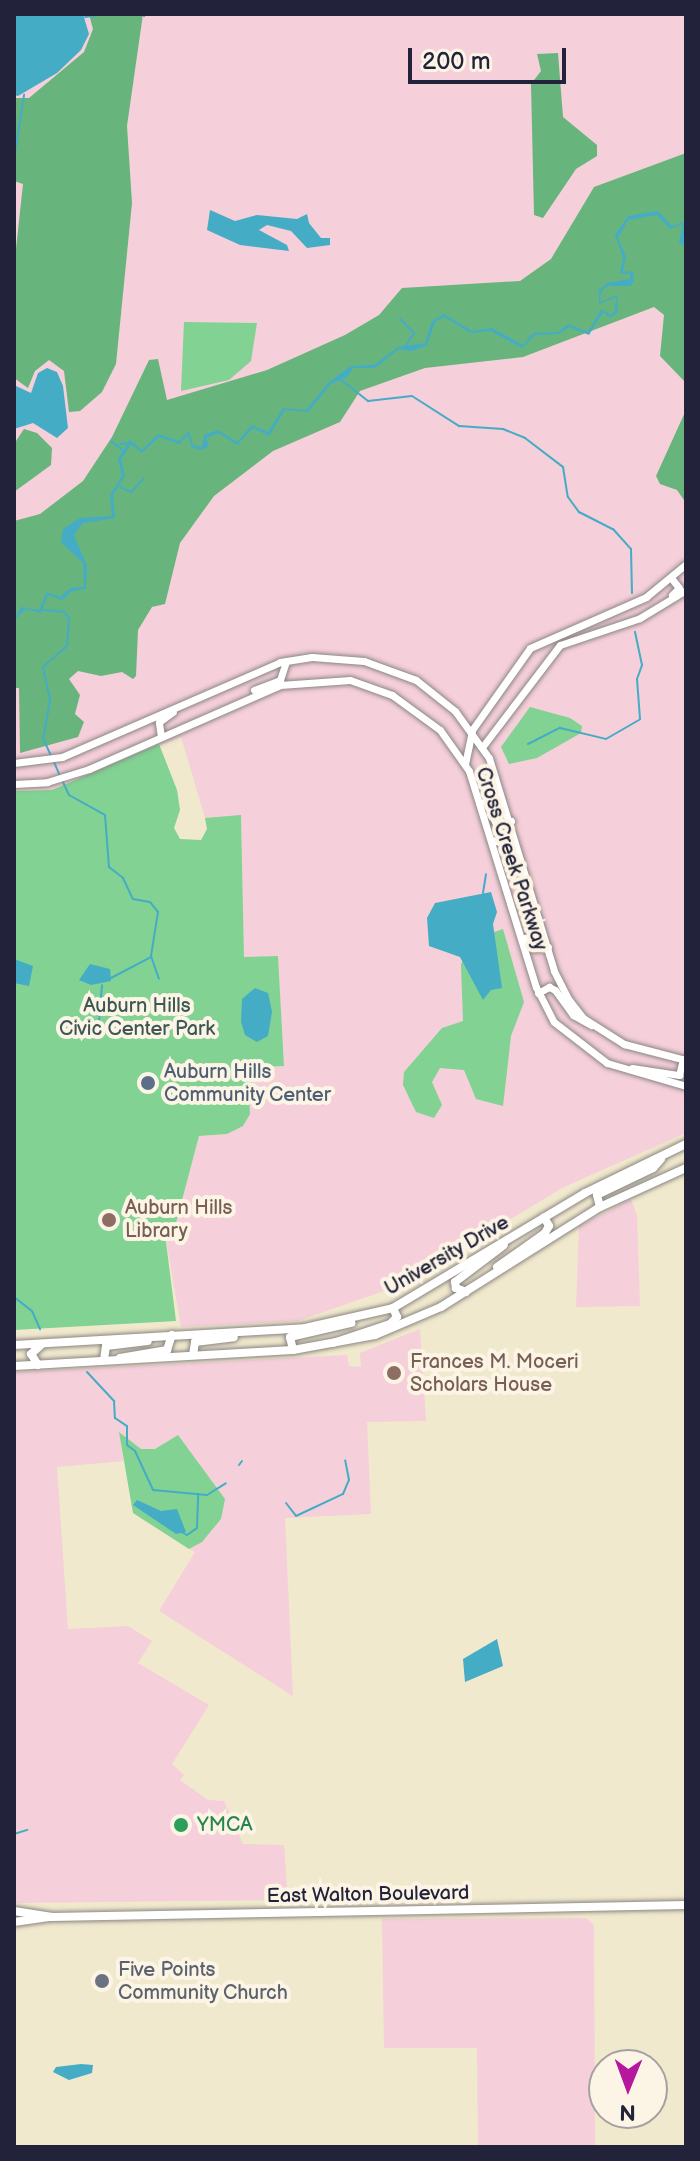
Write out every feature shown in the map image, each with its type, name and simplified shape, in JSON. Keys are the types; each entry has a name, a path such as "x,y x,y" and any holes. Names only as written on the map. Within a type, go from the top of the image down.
{"main road":[{"name":"University Drive","path":"14,1345 250,1332 362,1317 393,1308 544,1217 686,1144"},
{"path":"600,1207 597,1195 653,1168 664,1155"},
{"path":"646,1186 686,1161"},
{"name":"University Drive","path":"14,1366 293,1350 329,1346 402,1326 466,1292 600,1207 686,1168"},
{"path":"486,1279 545,1233 549,1226 544,1217"},
{"path":"466,1292 455,1282 497,1255 510,1239"},
{"path":"329,1346 390,1324 397,1317 393,1308"},
{"path":"293,1350 288,1344 292,1336 342,1328 362,1317"},
{"path":"193,1355 195,1342 250,1332"},
{"path":"116,1360 131,1353 167,1350 172,1335"},
{"path":"104,1360 106,1346 156,1337"},
{"path":"38,1365 31,1354 43,1343"},
{"name":"East Walton Boulevard","path":"14,1922 51,1917 686,1905"},
{"name":"East Walton Boulevard","path":"14,1911 51,1917"}],"street":[{"path":"465,764 472,730 495,700 517,662 538,642 638,601 672,579 686,564"},
{"path":"629,622 677,592 679,583 672,579"},
{"path":"483,746 513,712 552,651 577,636 629,622 686,590"},
{"name":"Cross Creek Parkway","path":"14,763 62,757 201,694 286,661 338,658 392,671 446,703 483,746 511,821 548,947 569,1000 593,1026 624,1044 685,1060"},
{"path":"232,704 280,680 286,661"},
{"name":"Cross Creek Parkway","path":"14,784 67,777 232,704 300,680 350,680 419,711 465,764 472,779 538,993 568,1036 622,1069 686,1086"},
{"path":"161,737 159,722 201,694"},
{"path":"472,779 479,783 491,819 497,826 511,821"},
{"path":"491,840 512,845 524,887 533,898"},
{"path":"508,900 527,944 548,947"},
{"path":"538,993 549,987 555,990 584,1025 593,1026"},
{"path":"622,1069 679,1075 685,1060"}],"shaded area":[{"path":"14,14 686,14 686,1133 562,1188 404,1284 298,1321 181,1327 165,1234 169,1222 176,1223 199,1136 227,1134 250,1113 248,1068 284,1066 278,956 244,958 241,816 205,818 181,737 52,790 14,791"},
{"path":"631,1199 637,1216 640,1306 576,1307 579,1226"},
{"path":"420,1329 426,1421 367,1422 371,1514 285,1518 293,1696 159,1611 195,1552 189,1549 202,1541 178,1435 155,1449 141,1449 120,1433 123,1461 57,1467 68,1629 128,1626 152,1641 138,1663 209,1705 172,1764 184,1775 180,1780 208,1800 224,1801 243,1844 284,1845 288,1900 14,1903 14,1372 347,1355 349,1366 361,1367 360,1353"},
{"path":"586,1918 594,1925 595,2049 588,2049 588,2129 595,2129 595,2147 478,2147 477,2048 384,2048 382,1919"}],"green space":[{"path":"89,14 143,14 127,126 132,203 116,364 102,392 80,411 69,412 64,371 49,360 35,371 28,388 14,378 14,267 23,184 14,181 14,98 29,98 84,52 93,29"},
{"path":"558,53 563,117 597,145 597,156 576,169 543,218 534,215 531,84 541,71 537,54"},
{"path":"686,153 686,383 660,356 664,315 654,307 523,357 425,368 360,391 340,422 273,451 214,496 180,543 165,604 152,607 138,630 136,676 133,679 122,672 101,676 78,671 69,679 80,695 75,714 84,722 78,737 20,753 19,688 14,688 14,521 40,514 83,481 112,437 149,360 158,359 167,400 267,370 345,335 379,315 402,288 520,281 551,259 594,187"},
{"path":"184,322 257,323 251,361 229,380 181,391"},
{"path":"686,410 686,503 677,490 660,484 656,476"},
{"path":"24,429 37,433 52,448 51,465 14,492 14,444"},
{"path":"530,707 570,718 582,726 581,733 537,758 509,764 501,747"},
{"name":"Auburn Hills Civic Center Park","path":"159,744 177,790 180,810 174,828 180,839 201,840 207,829 205,818 241,815 244,957 278,956 284,1066 248,1068 250,1114 243,1126 227,1134 199,1136 176,1223 169,1222 165,1234 176,1321 14,1330 14,791 52,790"},
{"path":"503,929 524,1002 511,1036 503,1106 476,1099 464,1070 440,1068 432,1082 442,1105 434,1118 416,1112 403,1085 404,1072 442,1028 463,1021 461,964 477,938"},
{"path":"119,1432 141,1449 155,1449 178,1435 225,1499 221,1519 202,1542 189,1549 133,1513"}],"water":[{"path":"14,14 83,14 89,34 81,50 57,73 18,96 14,95"},
{"path":"210,210 235,221 257,215 297,219 307,214 309,223 321,238 330,238 330,245 307,248 291,231 267,225 259,230 287,245 289,251 240,245 207,230"},
{"path":"658,211 672,226 686,221 686,246 679,243 683,224 670,229 657,215 628,220 618,238 626,257 623,271 633,272 634,281 630,286 607,286 601,292 600,302 617,295 618,312 610,318 603,312 589,335 569,327 559,334 535,335 522,348 491,331 471,333 444,317 435,322 427,345 412,351 399,349 375,368 353,368 347,377 331,384 308,412 285,410 269,436 253,428 237,445 219,433 206,438 209,445 203,450 192,448 188,435 179,444 159,437 142,453 131,444 121,460 125,475 113,496 115,518 83,523 74,535 87,566 86,589 72,591 62,600 48,595 41,613 26,609 14,620 21,607 39,610 47,592 60,597 70,588 84,587 83,563 61,542 63,529 80,518 112,516 110,495 122,476 118,459 130,440 142,450 158,434 179,441 189,431 193,445 202,447 204,435 218,430 237,442 252,425 268,432 283,408 306,410 329,382 351,366 374,365 398,347 425,343 432,321 444,314 472,331 492,328 523,345 533,333 558,332 568,324 588,332 601,309 611,315 615,311 616,297 599,304 599,290 607,283 630,279 630,274 620,273 623,258 615,235 628,216"},
{"path":"47,368 57,372 63,386 68,428 57,438 33,423 14,429 14,385 31,393 38,373"},
{"path":"491,892 497,912 493,924 502,988 491,990 483,1000 460,957 429,946 427,918 435,903"},
{"path":"14,959 33,966 29,986 14,983"},
{"path":"90,964 110,969 111,981 91,985 79,980"},
{"path":"255,988 268,993 272,1012 268,1036 257,1042 245,1035 241,1022 242,999"},
{"path":"137,1500 161,1511 177,1509 186,1532 176,1534 133,1505"},
{"path":"497,1639 503,1666 465,1682 463,1659"},
{"path":"93,2065 92,2073 69,2080 53,2072 56,2067"}],"waterway":[{"path":"85,17 109,14"},
{"path":"14,159 24,95"},
{"path":"400,319 414,333 405,347"},
{"path":"340,379 368,401 412,396 459,426 503,429 525,438 563,467 568,497 579,512 613,529 631,549 632,593"},
{"path":"111,441 124,451"},
{"path":"120,444 127,443"},
{"path":"120,487 131,492 144,478"},
{"path":"44,610 64,612 69,618 67,646 43,667 50,700 43,738 51,756"},
{"path":"528,744 560,728 606,739 640,719 637,679 642,665 635,632"},
{"path":"54,762 59,774"},
{"path":"62,780 69,795 105,815 109,867 123,878 133,899 150,902 158,912 151,956 159,979"},
{"path":"483,893 486,874"},
{"path":"111,978 151,957"},
{"path":"98,1035 102,985"},
{"path":"14,1297 32,1311 40,1329"},
{"path":"87,1372 114,1401 115,1418 127,1426 127,1445 135,1451 153,1490 207,1495 226,1483"},
{"path":"286,1503 296,1516 343,1494 349,1480 345,1460"},
{"path":"239,1465 242,1461"},
{"path":"180,1531 187,1535 197,1528 198,1494"},
{"path":"14,1834 27,1830"}],"place":[{"name":"Auburn Hills Community Center","path":"148,1083"},
{"name":"Auburn Hills Library","path":"109,1220"},
{"name":"Frances M. Moceri Scholars House","path":"394,1373"},
{"name":"YMCA","path":"181,1825"},
{"name":"Five Points Community Church","path":"102,1981"}]}
